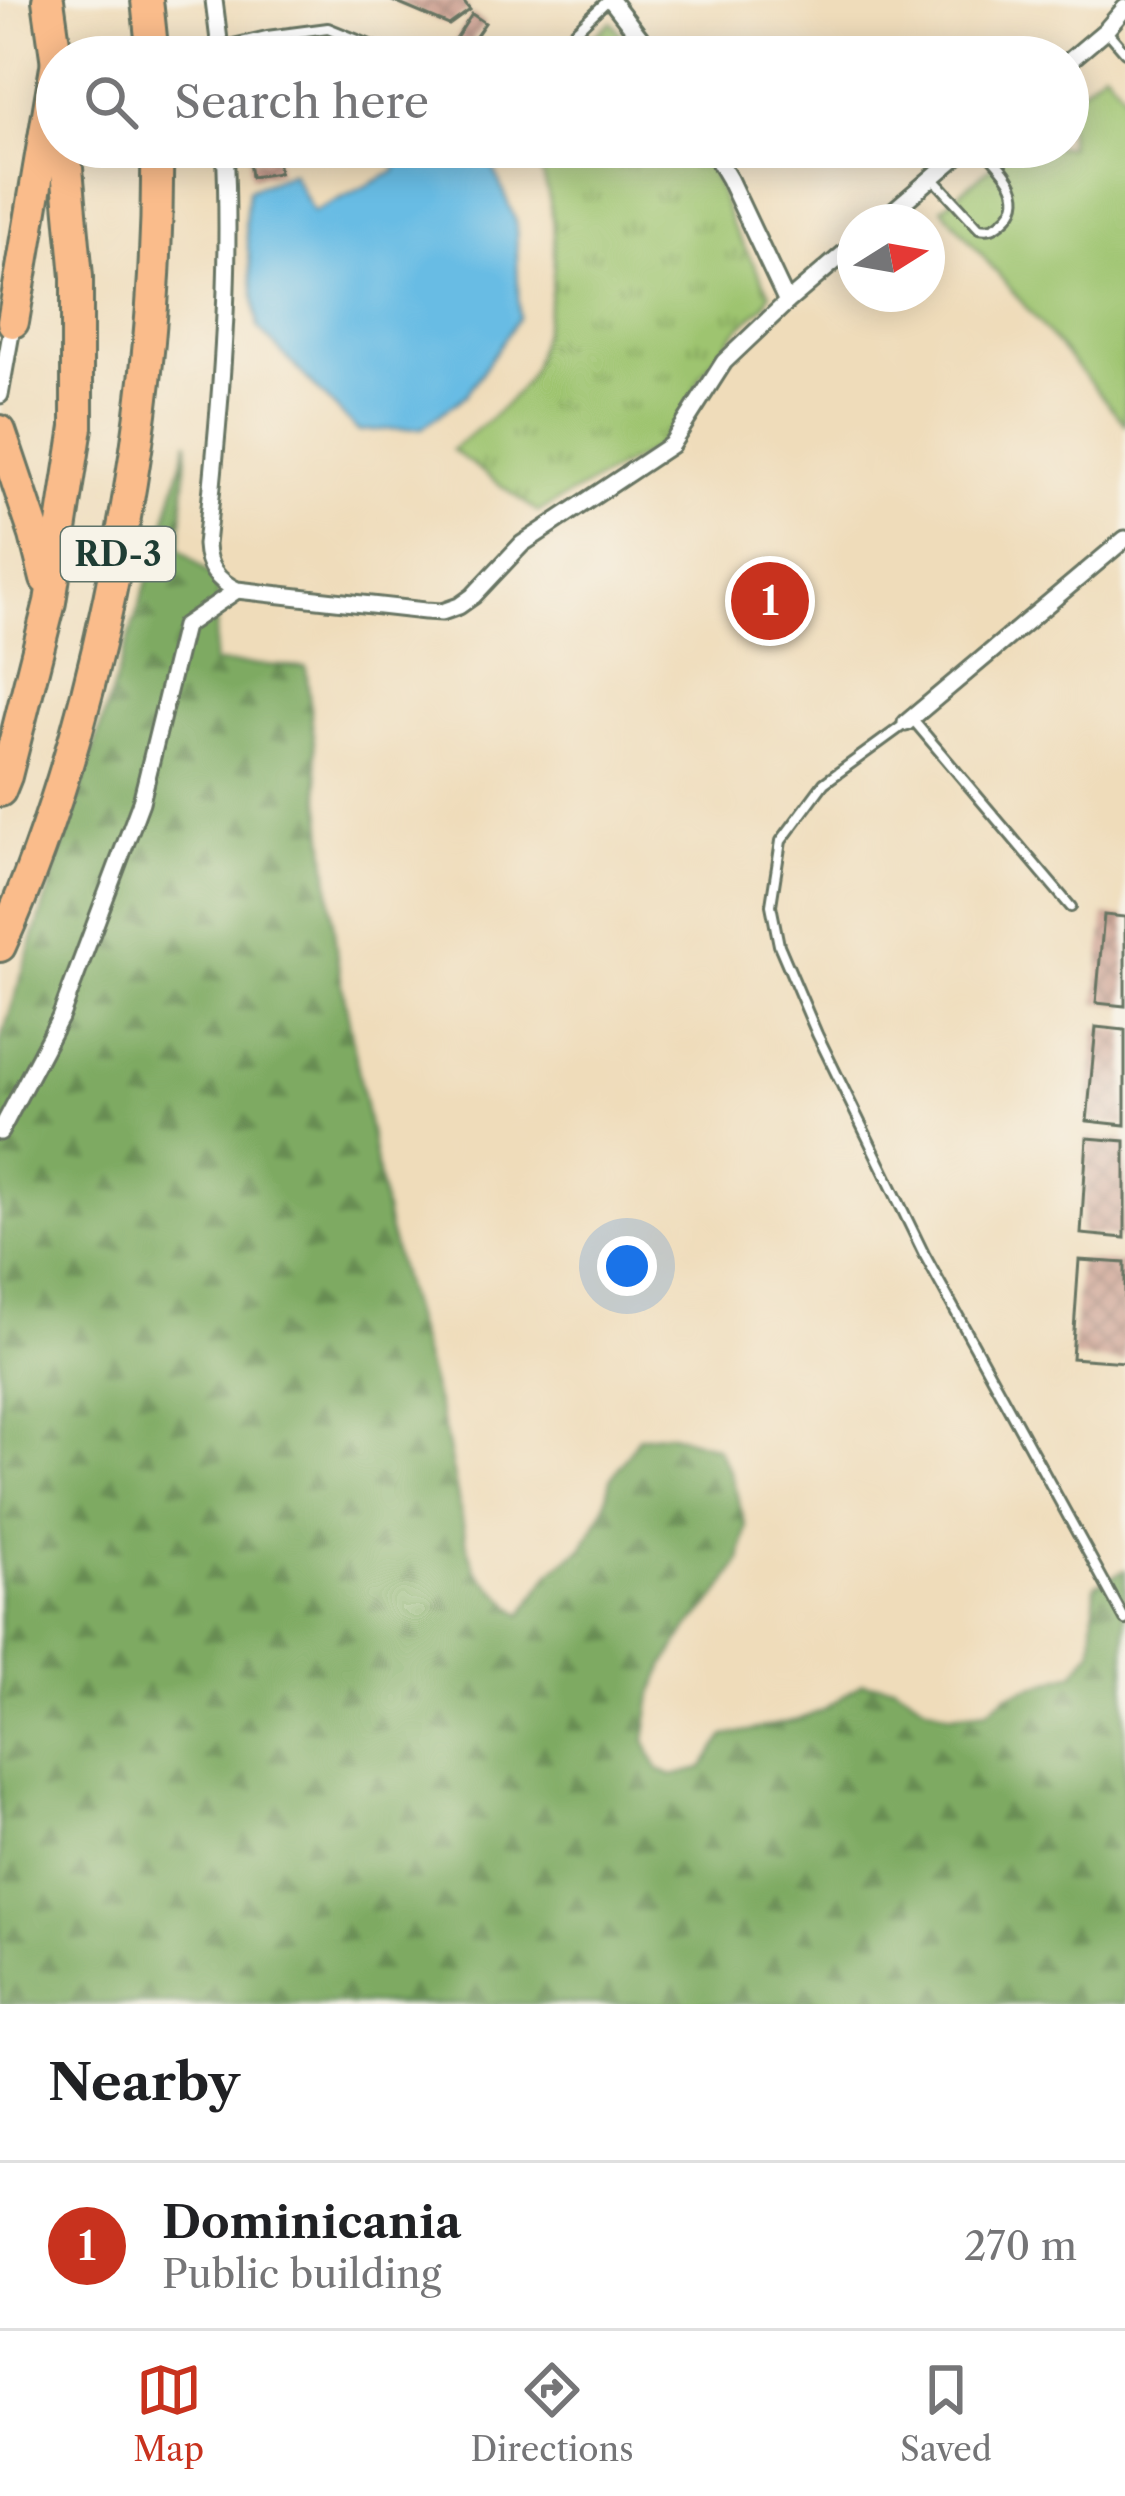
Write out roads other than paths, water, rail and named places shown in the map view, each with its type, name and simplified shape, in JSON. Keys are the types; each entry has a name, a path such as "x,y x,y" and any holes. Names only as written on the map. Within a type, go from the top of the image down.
{"highway":[{"path":"48,0 53,36"},
{"path":"147,0 151,36"},
{"path":"6,322 36,168"},
{"name":"RD-3","path":"0,791 50,602 76,427 77,278 67,168"},
{"name":"RD-3","path":"0,946 58,798 82,719 120,547 152,327 157,168"},
{"path":"0,430 35,536 50,602"}],"street":[{"path":"214,0 219,36"},
{"path":"609,0 638,36"},
{"path":"1089,44 1125,8"},
{"path":"226,168 222,391 206,544 211,568 238,590 424,611 459,606 522,544 671,446 724,362 837,259"},
{"path":"723,168 787,302"},
{"path":"901,204 944,168"},
{"path":"0,394 6,322"},
{"path":"909,721 1125,539"},
{"path":"0,1132 60,1018 141,802 184,626 238,590"}],"lane":[{"path":"570,36 609,0"},
{"path":"267,36 328,28 348,36"},
{"path":"1106,29 1125,52"},
{"path":"933,177 984,231 1011,214 1016,203 1015,185 1000,168"},
{"path":"1071,907 909,721 824,783 781,841 771,905 779,945 817,1034 924,1254 1125,1620"}],"water":[{"path":"493,168 516,222 519,317 466,395 422,428 358,431 258,328 245,224 248,190 292,173 313,212 396,171"}],"place":[{"name":"Dominicania","path":"770,601"}]}
